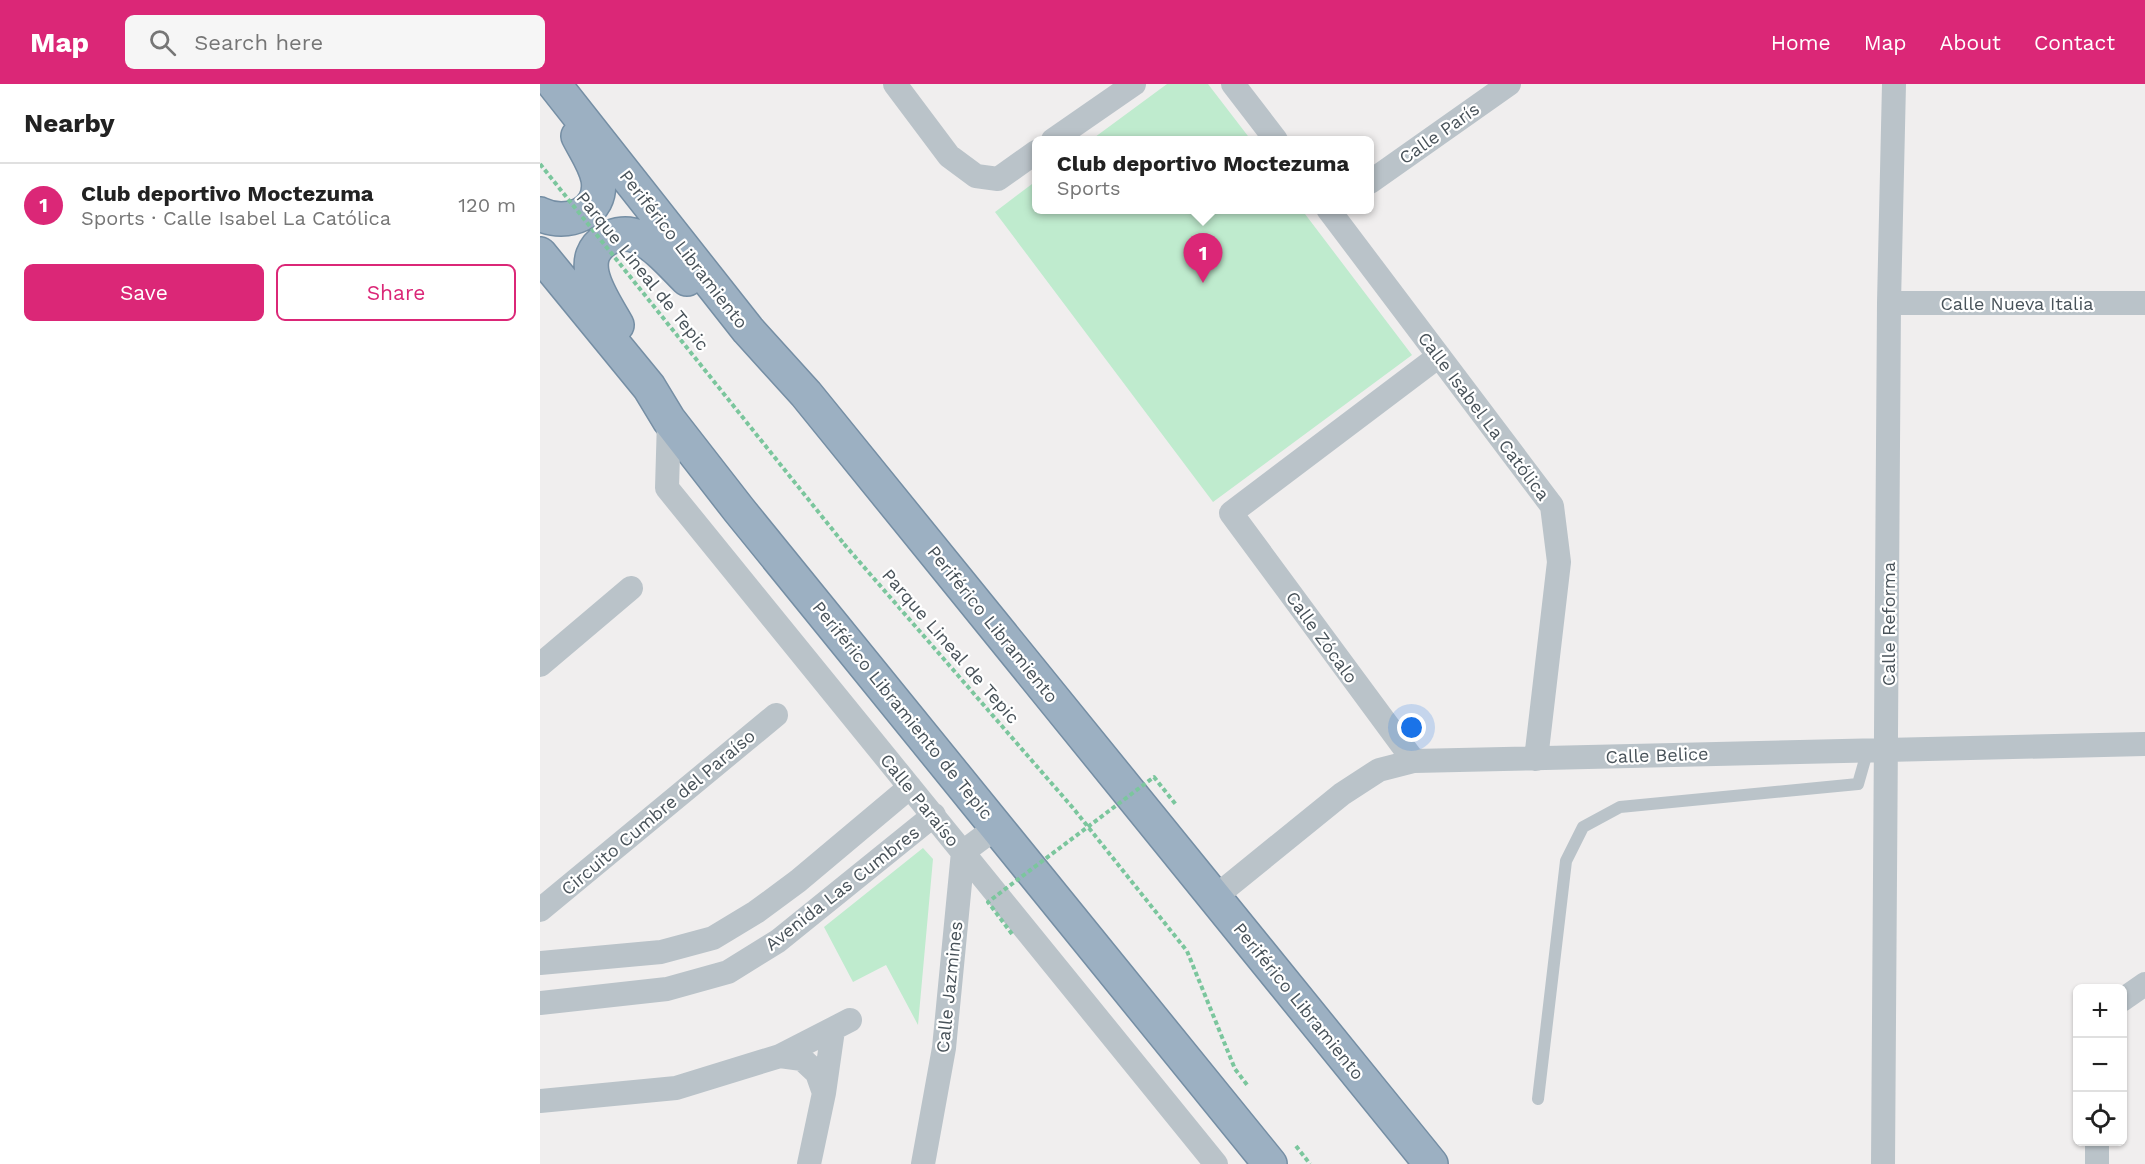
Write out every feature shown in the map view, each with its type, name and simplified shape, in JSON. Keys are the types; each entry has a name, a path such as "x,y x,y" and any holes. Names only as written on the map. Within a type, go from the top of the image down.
{"highway":[{"path":"540,214 562,221 573,219 590,207 598,188 594,168 554,84"},
{"name":"Periférico Libramiento","path":"554,84 748,330 806,394 1431,1164"},
{"path":"649,387 593,280 592,259 604,241 625,234 646,241 748,330"},
{"name":"Periférico Libramiento de Tepic","path":"540,254 649,387 669,420 739,510 998,826 1270,1164"}],"street":[{"path":"895,84 949,156 976,176 998,179 1032,155"},
{"path":"1060,136 1134,84"},
{"path":"1233,84 1272,136"},
{"name":"Calle París","path":"1374,179 1509,84"},
{"name":"Calle Reforma","path":"1883,1164 1878,748 1894,84"},
{"name":"Calle Isabel La Católica","path":"1332,214 1552,506 1559,562 1536,759"},
{"name":"Calle Nueva Italia","path":"1889,303 2145,303"},
{"name":"Calle Zócalo","path":"1414,761 1230,513 1439,356"},
{"name":"Calle Paraíso","path":"669,420 667,488 1216,1164"},
{"path":"540,664 631,588"},
{"name":"Circuito Cumbre del Paraíso","path":"540,910 776,715"},
{"name":"Calle Belice","path":"1215,897 1342,794 1379,770 1414,761 1878,748 2145,744"},
{"name":"Avenida Las Cumbres","path":"540,963 661,952 713,938 756,912 798,881 910,787"},
{"name":"Avenida Las Cumbres","path":"540,1003 667,988 728,972 778,941 820,909 934,815"},
{"path":"963,852 998,826"},
{"name":"Calle Jazmines","path":"923,1164 944,1048 963,852"},
{"path":"798,881 820,909"},
{"path":"756,912 778,941"},
{"path":"2127,997 2145,984"},
{"path":"540,1101 676,1088 780,1056 842,1025 824,1093 809,1164"},
{"path":"780,1056 802,1059 817,1073 824,1093"},
{"path":"2097,1146 2097,1164"}],"lane":[{"path":"1538,1099 1566,861 1583,827 1620,807 1858,784 1878,748"}],"path":[{"name":"Parque Lineal de Tepic","path":"540,164 844,544 1072,808 1187,951 1235,1070 1256,1095"},
{"path":"1012,934 988,902 1154,777 1177,806"},
{"path":"1290,1138 1310,1164"}],"green space":[{"path":"1167,84 1208,84 1248,136 1096,136"},
{"path":"1032,184 1032,214 1305,214 1412,355 1213,502 995,212"},
{"path":"923,848 933,859 918,1025 886,965 853,982 824,927"}],"place":[{"name":"Club deportivo Moctezuma","path":"1203,283"}]}
